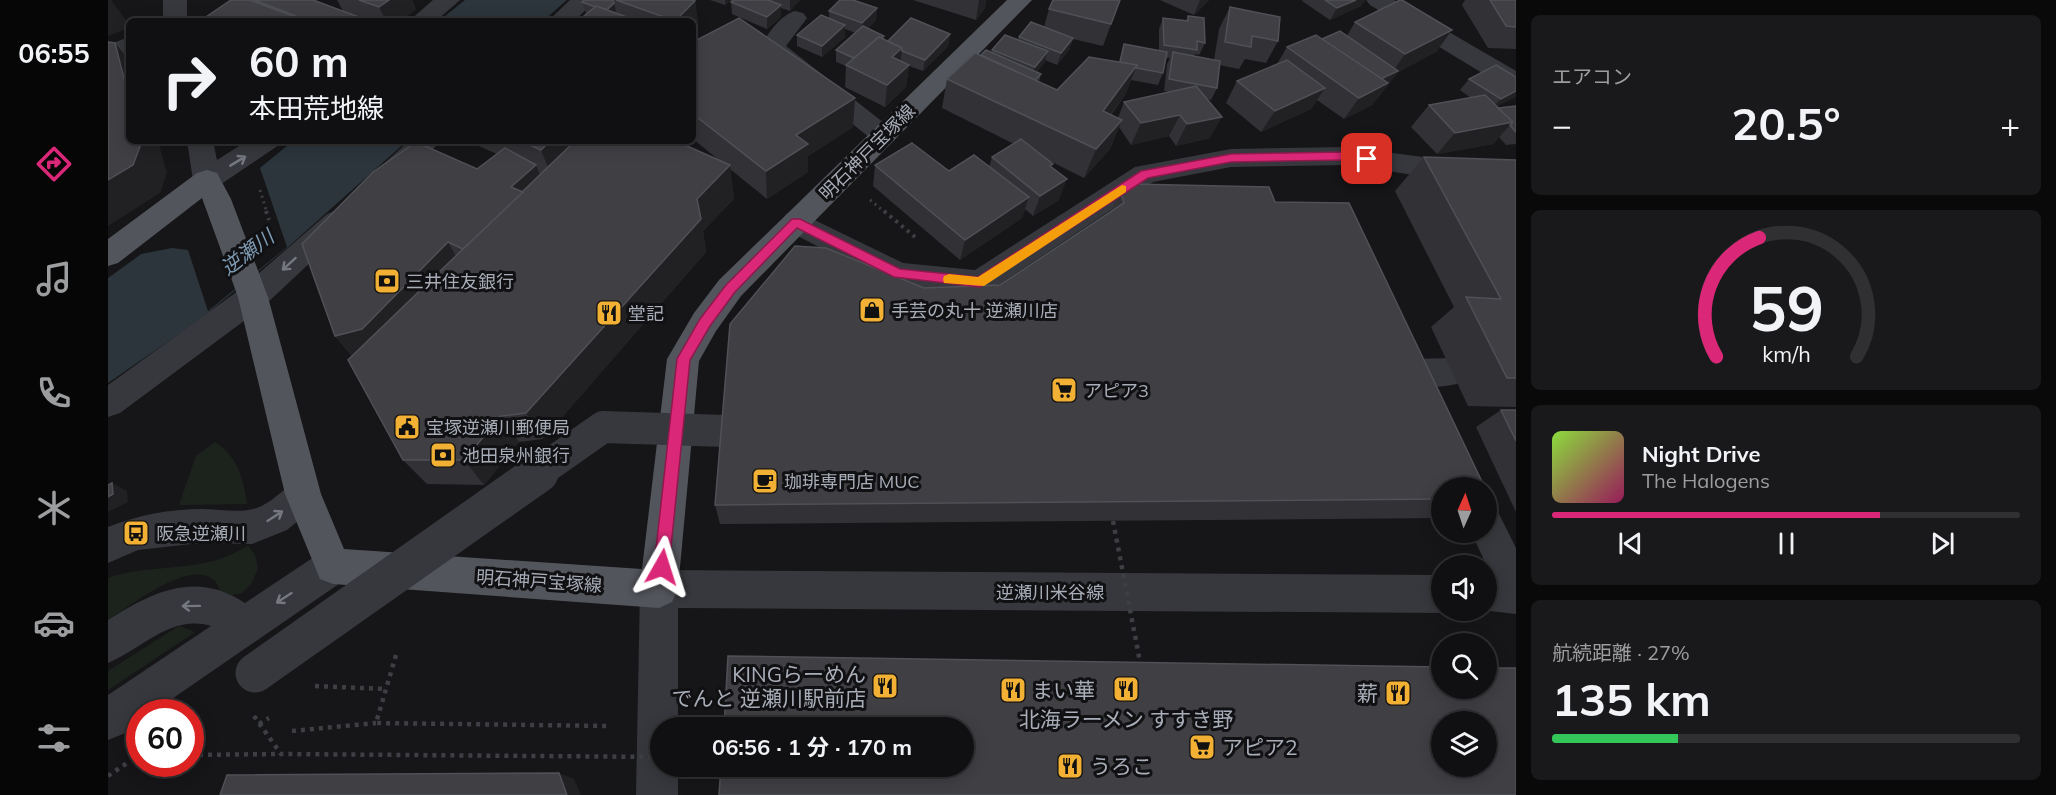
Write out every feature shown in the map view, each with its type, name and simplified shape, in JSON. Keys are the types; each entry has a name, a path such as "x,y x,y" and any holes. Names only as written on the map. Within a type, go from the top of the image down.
{"main road":[{"name":"明石神戸宝塚線","path":"333,566 659,589 683,359 705,322 730,288 1020,0"},
{"path":"108,255 212,189 249,289 303,494 333,566"}],"street":[{"path":"175,0 175,18"},
{"path":"425,18 448,0"},
{"path":"563,18 584,0"},
{"path":"1378,0 1516,82"},
{"path":"795,18 772,47 884,136"},
{"path":"108,54 126,46"},
{"path":"201,144 212,189 264,144"},
{"path":"108,403 361,200 423,144"},
{"path":"796,222 898,274 980,282 1145,174 1231,158 1348,156 1467,173 1516,171"},
{"path":"1399,343 1428,404"},
{"path":"1413,373 1452,372"},
{"path":"255,673 603,427 727,431"},
{"path":"108,545 136,532 200,526 252,527 274,518 303,494"},
{"path":"1494,543 1516,587"},
{"path":"108,719 333,566"},
{"path":"657,795 659,589"},
{"name":"逆瀬川米谷線","path":"659,589 1431,594"},
{"path":"1497,594 1516,595"},
{"path":"108,643 163,610 192,604 220,610 244,626"}],"path":[{"path":"842,177 916,238"},
{"path":"258,182 270,223"},
{"path":"1113,521 1143,675"},
{"path":"376,723 396,655"},
{"path":"305,693 314,686 386,689"},
{"path":"259,724 278,711"},
{"path":"253,715 281,754"},
{"path":"292,731 376,723 617,726"},
{"path":"204,754 650,757"},
{"path":"108,776 126,763"}],"shaded area":[{"path":"215,442 234,461 244,485 247,504 179,505 196,456"},
{"path":"248,546 255,555 258,568 251,584 242,593 232,595 221,592 214,580 203,575 190,575 160,587 108,620 108,578 136,571 209,562 226,557"},
{"path":"179,626 195,632 108,690 108,671"}],"water":[{"path":"465,0 567,0 546,18 443,18"},
{"name":"逆瀬川","path":"289,144 404,144 288,247 199,320 108,383 108,278 255,172"}],"pier":[{"path":"260,168 287,247 208,311 188,250 172,248 141,254"}],"building":[{"path":"231,0 250,0 298,18 204,18"},
{"path":"254,0 313,0 362,18 301,18"},
{"path":"359,0 389,0 379,7"},
{"path":"585,0 613,0 614,3 607,10 582,2"},
{"path":"616,0 695,1 678,18 667,18"},
{"path":"733,0 768,0 781,5 767,17 731,2"},
{"path":"840,0 853,0 877,8 862,23 829,11"},
{"path":"1053,0 1120,0 1111,24 1049,9"},
{"path":"1325,0 1356,0 1337,8"},
{"path":"1400,0 1452,30 1405,54 1355,22"},
{"path":"1490,0 1516,0 1516,27 1506,26"},
{"path":"596,6 630,18 582,18"},
{"path":"1230,7 1280,17 1278,41 1252,36 1251,47 1225,42"},
{"path":"821,15 845,25 822,46 797,35"},
{"path":"1188,16 1204,18 1205,43 1197,41 1197,50 1164,45 1163,18 1188,21"},
{"path":"739,18 855,98 796,135 808,144 766,171 696,116 696,40"},
{"path":"911,18 950,34 925,60 902,51 902,48 888,41"},
{"path":"1031,22 1073,38 1061,53 1019,37"},
{"path":"863,26 884,36 879,37 854,58 836,50"},
{"path":"1340,31 1398,71 1381,79 1322,39"},
{"path":"1005,35 1048,51 1035,67 992,50"},
{"path":"1316,35 1388,83 1359,98 1287,47"},
{"path":"879,37 902,48 892,57 909,65 887,85 846,65"},
{"path":"108,42 115,43 126,86 126,144 141,144 133,165 108,180"},
{"path":"1124,44 1167,52 1163,73 1136,68 1137,65 1120,62"},
{"path":"986,50 1041,74 1035,80 981,55"},
{"path":"1173,52 1220,61 1217,88 1169,79"},
{"path":"975,53 1057,90 1089,57 1137,65 1103,111 1122,120 1096,149 947,79"},
{"path":"1287,60 1325,88 1275,111 1237,81"},
{"path":"1496,65 1516,77 1516,91 1501,99 1469,79"},
{"path":"1196,86 1222,117 1187,124 1180,115 1141,123 1124,102"},
{"path":"1485,95 1513,122 1455,133 1429,105"},
{"path":"1516,106 1516,132 1510,125 1513,122 1498,108"},
{"path":"1021,139 1053,164 1050,166 1067,179 1040,196 992,157"},
{"path":"912,143 949,171 974,155 1029,197 965,240 875,165"},
{"path":"413,144 421,144 477,169 505,148 536,165 511,187 523,192 463,249 448,242 362,329 335,336 302,244 373,172"},
{"path":"528,144 547,144 541,150"},
{"path":"572,144 683,144 730,165 697,199 701,219 526,413 501,416 464,460 403,460 348,360"},
{"path":"1424,157 1516,160 1516,378 1507,378 1466,297 1501,299"},
{"name":"アピア3","path":"1130,184 1269,187 1275,202 1349,203 1480,477 1431,477 1431,499 715,505 730,324 795,246 826,248 924,288 1000,285 1124,203 1120,191"},
{"path":"1501,410 1516,410 1516,441"},
{"path":"112,483 113,494 108,497 108,485"},
{"name":"アピア2","path":"728,656 1431,667 1431,699 1497,699 1497,668 1516,668 1516,795 719,795 720,777 974,777 974,717 725,717"},
{"path":"559,773 567,795 220,795 227,775"}],"slow traffic":[{"path":"949,279 980,282 1122,189"}],"place":[{"name":"三井住友銀行","path":"387,281"},
{"name":"手芸の丸十 逆瀬川店","path":"872,310"},
{"name":"堂記","path":"609,313"},
{"name":"アピア3","path":"1064,390"},
{"name":"宝塚逆瀬川郵便局","path":"407,427"},
{"name":"池田泉州銀行","path":"443,455"},
{"name":"珈琲専門店 MUC","path":"765,481"},
{"name":"阪急逆瀬川","path":"136,533"},
{"name":"KINGらーめん でんと 逆瀬川駅前店","path":"885,686"},
{"name":"北海ラーメン すすき野","path":"1126,689"},
{"name":"まい華","path":"1013,690"},
{"name":"薪","path":"1398,693"},
{"name":"アピア2","path":"1202,747"},
{"name":"うろこ","path":"1070,766"}],"route":[{"path":"662,567 683,359 705,322 730,288 796,222 839,246 898,274 980,282 1145,174 1231,158 1348,156 1367,159"}]}
